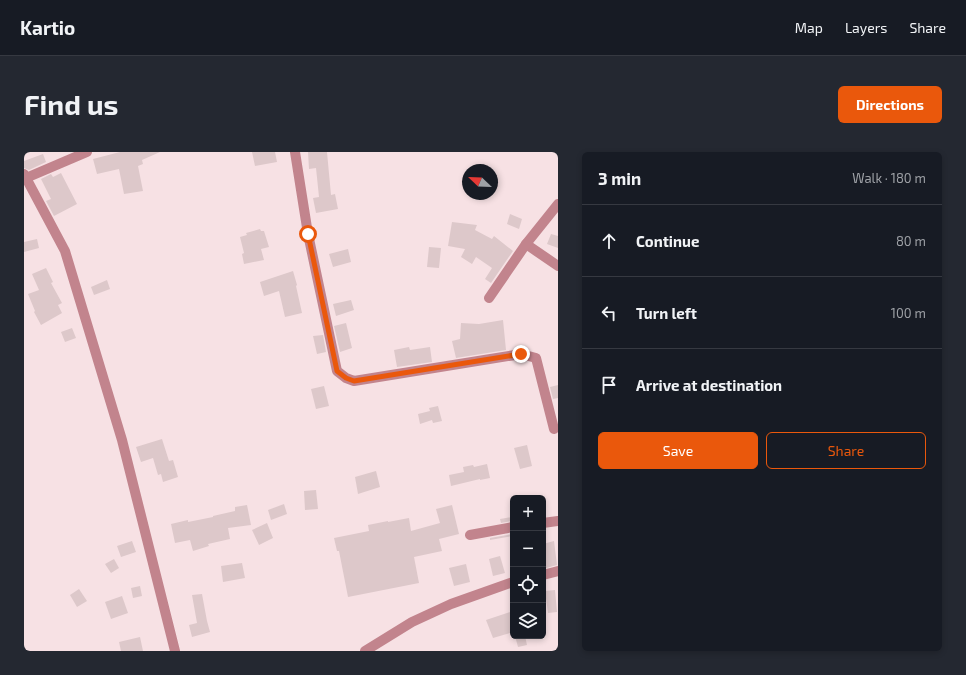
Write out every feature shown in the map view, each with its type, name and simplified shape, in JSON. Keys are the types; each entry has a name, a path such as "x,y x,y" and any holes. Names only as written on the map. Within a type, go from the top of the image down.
{"street":[{"path":"87,152 25,176 65,251 122,440 174,651"},
{"path":"295,152 308,234 337,371 346,378 354,381 521,354 536,358 554,429"},
{"path":"489,298 526,244 558,204"},
{"path":"526,244 558,266"},
{"path":"546,523 558,521"},
{"path":"470,536 510,528"},
{"path":"546,574 558,571"},
{"path":"365,651 412,622 451,604 510,583"}],"building":[{"path":"120,152 160,152 142,160 143,164 138,166 143,191 124,194 119,169 97,174 93,159"},
{"path":"252,152 275,152 277,162 255,166"},
{"path":"308,152 327,152 331,195 335,194 338,209 316,213 313,198 319,197 316,168 309,169"},
{"path":"43,154 46,162 29,170 24,168 24,161"},
{"path":"61,173 77,204 54,216 46,201 51,199 41,179 51,174 53,177"},
{"path":"510,214 522,219 519,229 507,224"},
{"path":"452,222 477,225 475,230 492,239 494,236 513,251 491,283 485,279 492,268 476,257 472,264 461,257 465,249 448,246"},
{"path":"260,229 261,231 264,231 269,247 261,249 264,260 244,264 242,254 244,253 240,237 247,235 246,233"},
{"path":"551,234 558,236 558,248 547,244"},
{"path":"37,239 39,248 24,252 24,242"},
{"path":"429,247 441,248 439,268 427,267"},
{"path":"348,249 351,262 333,267 329,254"},
{"path":"46,268 53,282 51,283 62,303 58,305 62,313 41,325 34,312 35,311 28,294 39,290 32,274"},
{"path":"293,271 302,313 285,317 279,291 264,296 260,282"},
{"path":"107,280 110,289 94,295 91,287"},
{"path":"351,300 354,310 336,316 333,304"},
{"path":"503,320 506,350 456,358 452,341 460,339 461,323 479,324"},
{"path":"346,323 352,348 340,352 334,326"},
{"path":"72,328 76,338 65,342 61,332"},
{"path":"323,335 326,352 317,354 313,336"},
{"path":"409,347 410,350 430,347 432,362 397,367 394,350"},
{"path":"558,385 558,398 553,399 550,387"},
{"path":"324,386 329,406 316,409 311,389"},
{"path":"438,406 442,421 433,423 432,420 420,424 418,414 430,411 429,408"},
{"path":"162,439 169,461 173,460 178,477 163,482 161,474 158,475 153,458 141,462 136,447"},
{"path":"527,445 532,466 520,469 514,448"},
{"path":"487,464 490,478 451,486 449,475 464,472 463,467 473,465 474,467"},
{"path":"376,471 380,487 358,494 355,477"},
{"path":"316,490 318,509 305,510 304,491"},
{"path":"284,504 287,514 271,520 268,510"},
{"path":"247,505 251,525 228,528 230,539 208,544 209,546 193,551 190,540 175,543 171,524 213,517 235,511 235,507"},
{"path":"452,505 459,534 439,539 442,551 414,557 419,583 348,597 339,551 337,551 334,538 369,531 368,525 409,518 411,531 440,523 436,509"},
{"path":"510,517 510,521 501,523 500,519"},
{"path":"267,523 273,538 259,545 252,530"},
{"path":"510,535 510,537 490,540 490,538"},
{"path":"132,541 136,552 121,557 117,546"},
{"path":"554,541 557,565 546,568 546,567 546,543"},
{"path":"500,556 505,573 493,576 489,559"},
{"path":"114,559 119,568 111,573 105,564"},
{"path":"242,563 245,578 223,582 221,566"},
{"path":"466,564 470,582 454,586 449,568"},
{"path":"140,586 142,596 133,598 131,588"},
{"path":"79,589 87,601 77,607 70,595"},
{"path":"555,590 557,612 548,613 546,591"},
{"path":"202,594 210,632 192,637 189,625 197,623 192,595"},
{"path":"122,596 128,613 111,619 105,602"},
{"path":"510,612 510,633 493,638 486,620"},
{"path":"140,637 143,651 121,651 119,642"},
{"path":"516,639 526,639 527,645 518,647"}],"route":[{"path":"308,234 337,371 346,378 354,381 521,354"}]}
